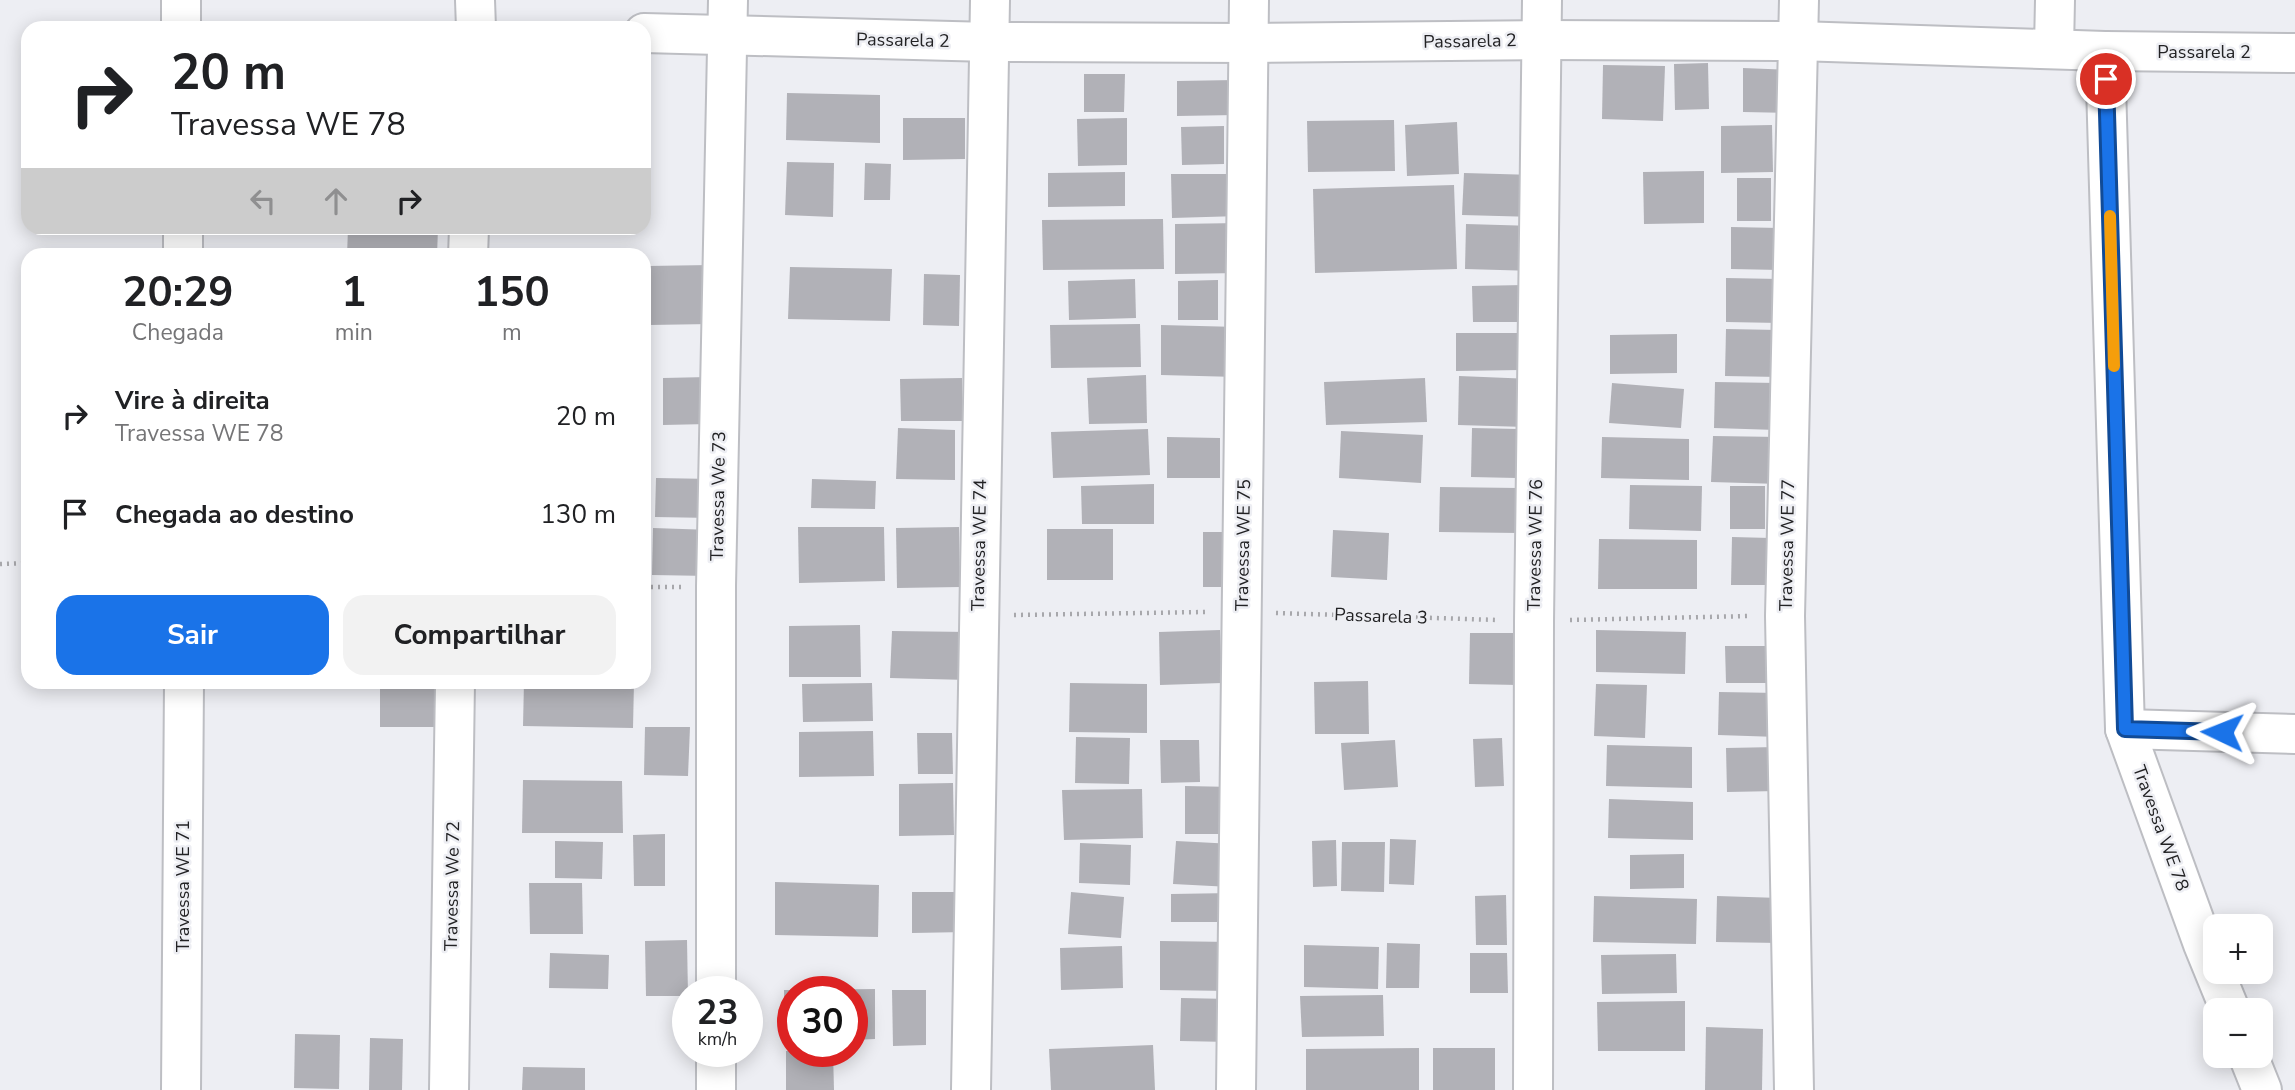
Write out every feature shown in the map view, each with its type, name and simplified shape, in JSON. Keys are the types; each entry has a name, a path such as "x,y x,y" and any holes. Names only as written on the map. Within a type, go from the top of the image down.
{"street":[{"path":"181,0 181,21"},
{"path":"475,0 476,21"},
{"name":"Travessa WE 74","path":"971,1090 990,0"},
{"name":"Travessa WE 75","path":"1236,1090 1250,0"},
{"name":"Travessa WE 76","path":"1533,1090 1534,621 1542,0"},
{"name":"Travessa WE 77","path":"1794,1090 1785,615 1799,0"},
{"path":"2054,48 2055,0"},
{"name":"Passarela 2","path":"651,32 728,18 990,42 1798,41 2105,51 2295,52"},
{"name":"Travessa We 73","path":"716,976 716,573 728,18"},
{"name":"Travessa WE 78","path":"2105,51 2125,729 2225,998"},
{"name":"Travessa WE 71","path":"181,1090 184,689"},
{"name":"Travessa We 72","path":"449,1090 455,689"},
{"path":"2125,729 2295,734"},
{"path":"716,1067 716,1090"},
{"path":"2253,1068 2262,1090"}],"path":[{"path":"0,564 21,563"},
{"name":"Passarela 3","path":"978,616 1091,612 1242,612 1534,621 1785,615"}],"building":[{"path":"1708,63 1709,109 1675,110 1674,64"},
{"path":"1603,65 1665,66 1663,121 1602,119"},
{"path":"1743,68 1789,70 1788,113 1743,112"},
{"path":"1084,74 1125,74 1124,112 1084,112"},
{"path":"1235,80 1236,115 1177,116 1177,81"},
{"path":"787,93 880,95 880,143 786,140"},
{"path":"903,118 965,118 965,159 903,160"},
{"path":"1127,118 1127,165 1078,166 1077,119"},
{"path":"1394,120 1395,171 1308,172 1307,121"},
{"path":"1457,122 1459,174 1407,176 1405,125"},
{"path":"1772,125 1773,172 1721,173 1721,126"},
{"path":"1224,126 1224,164 1182,165 1181,127"},
{"path":"787,162 834,163 833,217 785,215"},
{"path":"865,163 891,164 890,200 864,200"},
{"path":"1704,171 1704,223 1644,224 1643,172"},
{"path":"1125,172 1125,206 1048,207 1048,173"},
{"path":"1464,173 1532,175 1531,217 1462,215"},
{"path":"1171,174 1239,174 1240,216 1172,218"},
{"path":"1737,178 1771,178 1771,221 1737,221"},
{"path":"1454,185 1457,269 1315,273 1313,189"},
{"path":"1163,219 1164,269 1043,270 1042,220"},
{"path":"1240,223 1240,273 1175,274 1175,224"},
{"path":"1466,224 1536,226 1535,271 1465,269"},
{"path":"1731,227 1782,228 1781,270 1731,269"},
{"path":"348,235 438,235 437,248 347,248"},
{"path":"710,265 711,324 651,325 651,266"},
{"path":"790,267 892,269 890,321 788,319"},
{"path":"924,274 960,275 959,326 923,325"},
{"path":"1726,278 1783,279 1782,323 1726,322"},
{"path":"1135,279 1136,318 1069,320 1068,281"},
{"path":"1218,280 1218,320 1178,320 1178,281"},
{"path":"1524,285 1524,322 1473,322 1472,286"},
{"path":"1140,324 1141,367 1051,368 1050,325"},
{"path":"1161,325 1238,327 1237,377 1161,375"},
{"path":"1726,329 1779,330 1779,377 1725,376"},
{"path":"1456,333 1521,333 1521,370 1456,371"},
{"path":"1677,334 1677,373 1610,374 1610,335"},
{"path":"1146,375 1147,423 1089,424 1087,378"},
{"path":"1459,376 1531,379 1530,427 1458,425"},
{"path":"708,377 708,424 663,425 663,378"},
{"path":"962,378 962,421 901,421 900,379"},
{"path":"1425,378 1427,422 1326,425 1324,382"},
{"path":"1715,382 1778,383 1777,430 1714,428"},
{"path":"1612,383 1684,389 1681,428 1609,423"},
{"path":"898,428 955,430 955,480 896,479"},
{"path":"1472,428 1518,429 1517,478 1471,477"},
{"path":"1148,429 1150,475 1053,478 1051,432"},
{"path":"1341,431 1423,435 1421,483 1339,478"},
{"path":"1713,436 1782,437 1781,484 1711,482"},
{"path":"1167,437 1220,438 1220,478 1167,478"},
{"path":"1602,437 1689,439 1689,480 1601,478"},
{"path":"656,478 713,479 712,518 655,517"},
{"path":"812,479 876,481 875,509 811,508"},
{"path":"1154,484 1154,524 1082,524 1081,486"},
{"path":"1630,485 1702,486 1701,531 1629,529"},
{"path":"1730,486 1765,486 1765,529 1730,529"},
{"path":"1440,487 1519,488 1518,533 1439,532"},
{"path":"798,527 884,527 885,581 799,583"},
{"path":"959,527 960,587 897,588 896,528"},
{"path":"653,528 712,530 710,576 652,575"},
{"path":"1047,529 1113,529 1113,580 1047,580"},
{"path":"1333,530 1389,533 1387,580 1331,577"},
{"path":"1203,532 1236,532 1237,587 1203,587"},
{"path":"1732,537 1771,538 1770,585 1731,585"},
{"path":"1599,539 1697,540 1697,589 1598,589"},
{"path":"860,625 861,677 789,677 789,626"},
{"path":"1220,630 1222,683 1160,685 1159,632"},
{"path":"1596,630 1686,632 1685,674 1596,672"},
{"path":"892,631 969,632 968,680 890,678"},
{"path":"1470,633 1518,633 1518,685 1469,684"},
{"path":"1725,646 1773,646 1773,683 1726,683"},
{"path":"1368,681 1369,734 1315,734 1314,682"},
{"path":"872,683 873,721 803,722 802,684"},
{"path":"1070,683 1147,684 1147,733 1069,732"},
{"path":"1596,684 1647,685 1645,738 1594,736"},
{"path":"380,689 452,689 453,727 380,727"},
{"path":"524,689 634,689 633,728 523,726"},
{"path":"1719,692 1779,693 1778,737 1718,735"},
{"path":"645,727 690,727 688,776 644,775"},
{"path":"873,731 874,776 799,777 799,732"},
{"path":"917,733 952,733 953,774 918,774"},
{"path":"1076,737 1130,738 1129,784 1075,783"},
{"path":"1502,738 1504,786 1475,787 1473,739"},
{"path":"1160,740 1199,740 1200,782 1161,783"},
{"path":"1395,740 1398,787 1344,790 1341,743"},
{"path":"1607,745 1692,747 1692,788 1606,786"},
{"path":"1777,747 1778,791 1727,792 1726,748"},
{"path":"523,780 622,781 623,833 522,833"},
{"path":"953,783 954,835 899,836 899,784"},
{"path":"1185,786 1234,787 1233,834 1185,834"},
{"path":"1142,789 1143,838 1064,840 1062,790"},
{"path":"1609,799 1693,802 1693,840 1608,838"},
{"path":"665,834 665,886 634,886 633,835"},
{"path":"1390,839 1416,840 1414,885 1389,884"},
{"path":"1336,840 1337,886 1313,887 1312,841"},
{"path":"555,841 603,842 602,879 555,878"},
{"path":"1176,841 1234,844 1231,887 1173,884"},
{"path":"1342,842 1385,842 1384,892 1341,891"},
{"path":"1080,843 1131,845 1130,885 1079,883"},
{"path":"1684,854 1684,888 1630,889 1630,855"},
{"path":"775,882 879,885 878,937 775,935"},
{"path":"529,883 582,883 583,934 530,934"},
{"path":"912,892 966,892 966,932 912,933"},
{"path":"1071,892 1124,897 1121,938 1068,934"},
{"path":"1232,893 1232,922 1171,922 1171,894"},
{"path":"1506,895 1507,945 1476,945 1475,896"},
{"path":"1594,896 1697,899 1696,944 1593,942"},
{"path":"1717,896 1784,898 1784,943 1716,942"},
{"path":"687,940 688,976 672,976 672,996 646,996 645,941"},
{"path":"1160,941 1232,942 1231,991 1160,990"},
{"path":"1387,943 1420,944 1419,988 1386,988"},
{"path":"1304,945 1379,947 1378,989 1304,987"},
{"path":"1122,946 1123,988 1061,990 1060,948"},
{"path":"550,953 609,955 608,989 549,988"},
{"path":"1470,953 1507,953 1508,993 1470,993"},
{"path":"1676,954 1677,993 1602,994 1601,955"},
{"path":"868,989 875,989 875,1039 868,1039"},
{"path":"892,990 926,990 926,1045 893,1046"},
{"path":"1383,995 1384,1036 1302,1037 1300,996"},
{"path":"1181,998 1231,999 1230,1042 1180,1041"},
{"path":"1685,1001 1685,1051 1598,1051 1597,1002"},
{"path":"1706,1027 1763,1029 1762,1090 1705,1090"},
{"path":"295,1034 340,1035 339,1089 294,1088"},
{"path":"370,1038 403,1039 402,1090 369,1090"},
{"path":"1153,1045 1155,1090 1051,1090 1049,1049"},
{"path":"1419,1048 1419,1090 1306,1090 1306,1049"},
{"path":"1433,1048 1495,1048 1495,1090 1433,1090"},
{"path":"523,1067 585,1068 585,1090 522,1090"},
{"path":"786,1067 833,1067 834,1090 786,1090"}],"slow traffic":[{"path":"2110,216 2114,366"}],"route":[{"path":"2106,79 2125,729 2222,732"}]}
